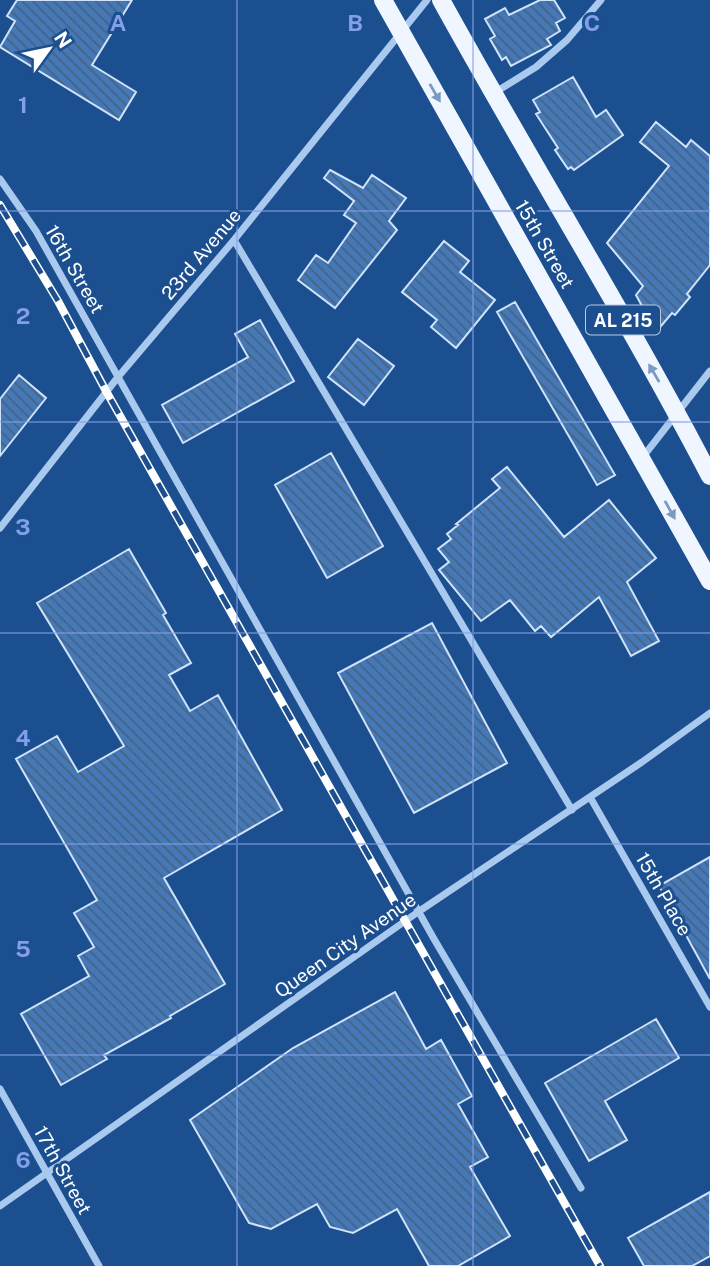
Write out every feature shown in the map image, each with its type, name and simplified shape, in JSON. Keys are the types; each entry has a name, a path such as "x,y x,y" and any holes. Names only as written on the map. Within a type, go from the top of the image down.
{"main road":[{"name":"15th Street","path":"383,0 710,582"},
{"name":"15th Street","path":"441,0 677,413 710,476"}],"street":[{"name":"23rd Avenue","path":"0,528 118,377 234,240 427,0"},
{"path":"493,94 547,58 567,40 601,0"},
{"name":"16th Street","path":"0,179 36,230 418,912 581,1188"},
{"path":"234,240 572,810"},
{"path":"642,459 710,371"},
{"name":"Queen City Avenue","path":"0,1206 418,912 572,810 710,713"},
{"name":"15th Place","path":"590,797 710,1007"},
{"name":"17th Street","path":"0,1089 99,1266"}],"building":[{"path":"17,0 132,0 92,65 136,92 119,120 0,47 15,21 7,16"},
{"path":"540,0 554,0 565,18 556,23 560,31 547,39 551,45 511,66 506,57 502,60 490,39 495,36 485,19 505,8 509,15"},
{"path":"573,77 596,117 606,110 623,135 574,170 571,167 568,169 555,150 558,148 536,114 540,112 533,100"},
{"path":"656,122 686,147 691,140 710,156 710,265 687,294 690,297 675,315 672,313 661,326 647,315 636,295 643,286 607,243 669,166 640,142"},
{"path":"330,170 363,188 372,175 406,198 389,221 397,230 335,308 298,280 316,255 328,263 356,223 344,215 354,201 324,178"},
{"path":"444,241 469,261 460,272 495,300 456,348 431,327 437,320 402,292"},
{"path":"515,302 615,475 597,485 497,312"},
{"path":"260,320 294,381 183,443 162,405 248,357 235,334"},
{"path":"358,339 394,366 364,405 328,377"},
{"path":"19,375 46,398 0,456 0,399"},
{"path":"331,453 383,546 327,578 275,485"},
{"path":"507,467 564,537 609,500 656,558 627,582 659,641 631,656 599,597 551,637 541,626 535,631 510,600 481,621 439,570 449,562 438,549 451,539 447,534 458,525 456,524 500,488 492,479"},
{"path":"129,549 191,663 169,675 190,711 218,695 282,810 164,878 225,984 104,1055 107,1059 61,1085 21,1014 89,976 78,956 94,947 74,913 97,900 16,759 57,736 78,772 124,746 37,603"},
{"path":"432,623 507,763 414,813 338,673"},
{"path":"710,857 710,979 659,886"},
{"path":"395,992 426,1049 441,1040 472,1096 458,1104 488,1157 470,1167 510,1236 458,1266 429,1266 397,1209 353,1233 330,1227 317,1204 271,1229 249,1223 190,1120 293,1048"},
{"path":"656,1019 679,1058 605,1101 627,1140 589,1161 545,1083"},
{"path":"710,1192 710,1256 692,1266 644,1266 628,1238"}],"railway":[{"path":"0,205 58,301 106,391 600,1266"}]}
